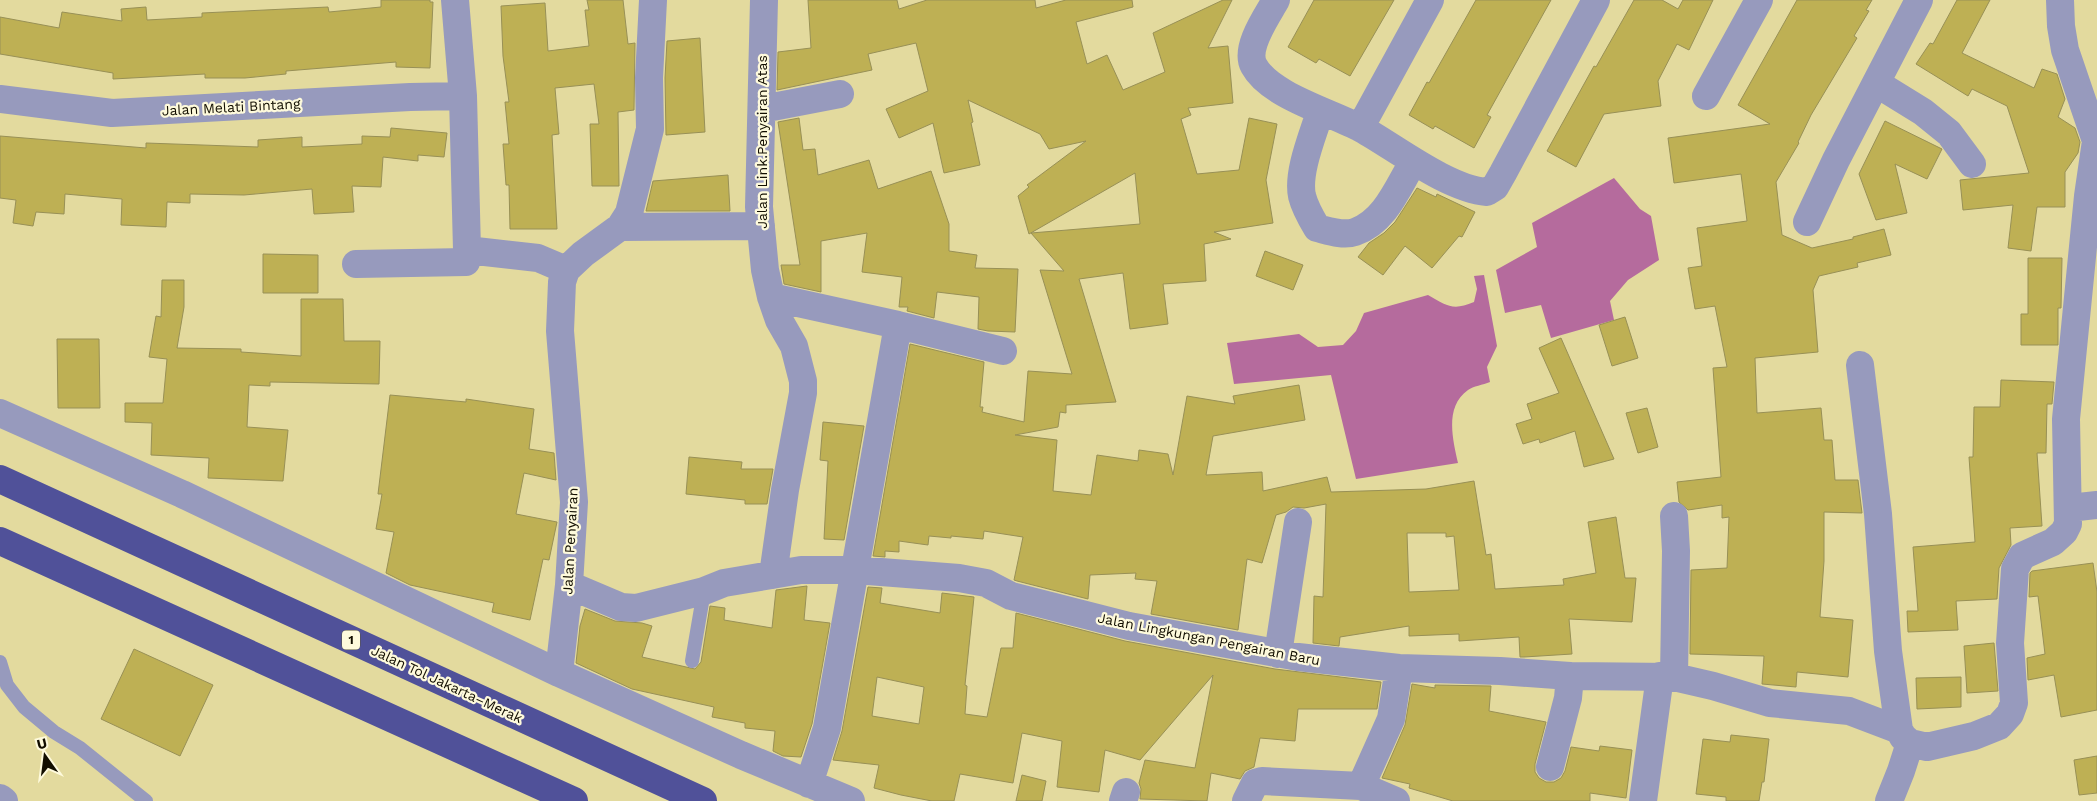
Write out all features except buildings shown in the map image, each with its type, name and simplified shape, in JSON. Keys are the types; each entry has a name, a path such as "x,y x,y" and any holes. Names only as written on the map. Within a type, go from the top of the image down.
{"highway":[{"name":"Jalan Tol Jakarta–Merak","path":"0,479 703,801"},
{"path":"0,542 574,801"}],"street":[{"path":"356,264 466,262 463,96 455,0"},
{"path":"467,250 538,258 566,270 583,254 620,227 629,213 650,129 649,78 653,0"},
{"name":"Jalan Link.Penyairan Atas","path":"764,0 759,208 765,270 771,297 779,320 794,346 803,381 803,393 785,490 774,575"},
{"path":"1276,0 1255,38 1251,59 1254,67 1271,84 1320,112 1360,128 1413,162 1463,186 1487,192 1495,187 1596,0"},
{"path":"1360,128 1430,0"},
{"path":"1706,96 1759,0"},
{"path":"1806,222 1919,0"},
{"name":"Jalan Lingkungan Pengairan Baru","path":"569,586 621,607 636,608 724,584 801,570 855,570 973,580 986,583 1010,596 1129,626 1278,654 1399,668 1570,676 1667,677 1713,686 1770,703 1849,711 1927,747 1974,736 2000,726 2010,714 2014,703 2010,643 2014,569 2022,556 2053,542 2064,532 2068,524 2066,419 2086,326 2096,140 2065,50 2061,26 2060,0"},
{"path":"1876,84 1923,112 1949,133 1972,164"},
{"path":"762,109 840,94"},
{"name":"Jalan Melati Bintang","path":"0,98 36,105 112,113 410,97 463,96"},
{"path":"1320,112 1302,174 1302,195 1317,228 1334,233 1355,232 1381,216 1413,162"},
{"path":"620,227 761,226"},
{"name":"Jalan Penyairan","path":"559,673 569,586 574,502 560,331 562,282 566,270"},
{"path":"771,297 898,325 1003,351"},
{"path":"809,784 827,728 898,325"},
{"path":"1860,366 1878,514 1888,651 1905,736 1901,771 1889,801"},
{"path":"0,413 182,494 559,673 741,756 851,801"},
{"path":"2069,508 2097,505"},
{"path":"1643,801 1667,677 1676,551 1674,516"},
{"path":"1278,654 1298,522"},
{"path":"1361,786 1391,719 1399,668"},
{"path":"1550,767 1566,707 1570,676"},
{"path":"1246,801 1255,783 1262,781 1361,786 1396,801"},
{"path":"0,798 4,801"}],"lane":[{"path":"692,661 704,591"},
{"path":"0,662 7,685 24,707 54,732 80,748 146,801"}],"shaded area":[{"path":"1614,178 1640,209 1651,216 1659,260 1628,280 1610,301 1614,320 1551,338 1541,305 1505,313 1496,270 1537,247 1532,223"},
{"path":"1484,275 1497,346 1487,367 1490,382 1468,390 1460,397 1456,405 1452,424 1458,463 1356,479 1331,375 1234,384 1227,343 1299,334 1318,347 1343,345 1356,331 1364,313 1428,295 1440,302 1455,307 1474,302 1477,289 1474,276"}]}
